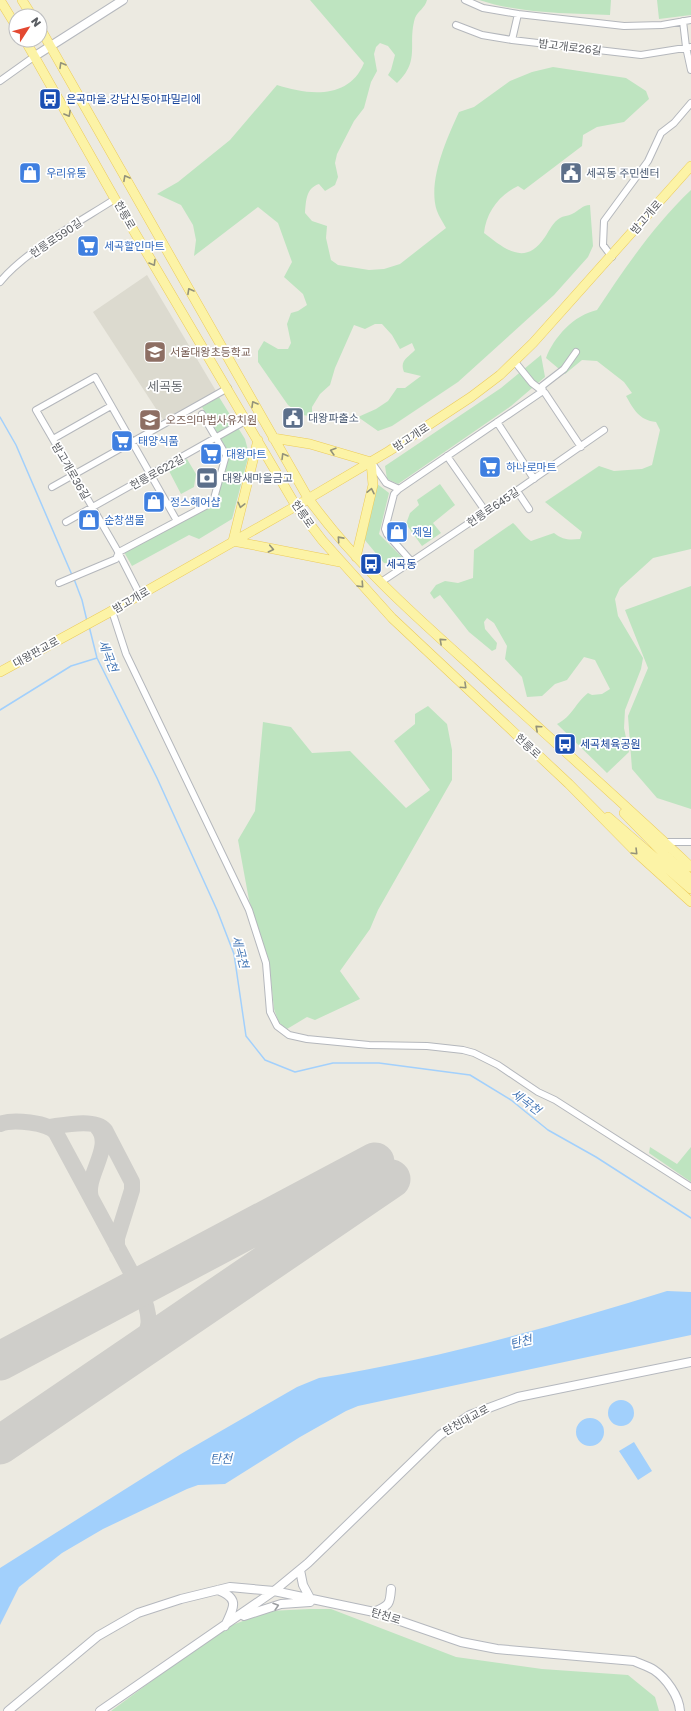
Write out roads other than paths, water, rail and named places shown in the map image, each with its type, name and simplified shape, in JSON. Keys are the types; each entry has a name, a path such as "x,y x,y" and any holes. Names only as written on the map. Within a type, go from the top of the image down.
{"main road":[{"path":"0,0 8,14"},
{"name":"헌릉로","path":"48,41 273,438 308,498 327,524 356,557 431,631 691,867"},
{"name":"헌릉로","path":"30,48 115,199 247,420 296,506 322,540 340,562 392,618 569,784 638,855 691,902"},
{"name":"밤고개로","path":"72,632 140,595 371,462 471,397 515,362 612,257 691,166"},
{"path":"273,438 310,444 371,462 373,485 356,557"},
{"path":"258,440 232,541 340,562"},
{"name":"대왕판교로","path":"0,672 72,632"},
{"path":"578,764 664,855 691,879"},
{"path":"569,784 691,889"}],"street":[{"path":"0,81 35,56 124,0"},
{"path":"465,0 483,8 518,14 624,26 662,24 691,20"},
{"path":"512,40 518,14"},
{"path":"683,21 691,70"},
{"name":"밤고개로26길","path":"456,25 482,35 512,40 640,55 688,47"},
{"path":"612,257 603,245 604,221 648,161 661,133 674,123 691,103"},
{"name":"헌릉로590길","path":"0,282 8,272 35,251 115,199"},
{"path":"543,391 542,386 564,369 576,352"},
{"path":"515,362 532,383 543,391 582,447"},
{"name":"밤고개로36길","path":"111,406 95,377 36,410 93,507 140,595"},
{"path":"52,487 228,388"},
{"path":"411,561 387,534 385,529 394,494 399,489 543,391"},
{"path":"53,439 111,406 177,521"},
{"path":"59,583 90,572 116,559 118,552 213,502 226,455 202,414"},
{"name":"헌릉로622길","path":"66,522 216,439 247,420"},
{"path":"497,422 534,479"},
{"name":"헌릉로645길","path":"381,582 582,447 604,430"},
{"path":"447,456 486,512"},
{"path":"371,462 386,483 399,489"},
{"path":"517,491 529,509"},
{"path":"110,612 126,654 249,910 266,963 270,1012 277,1026 289,1035 307,1040 369,1045 452,1048 474,1053 498,1065 538,1092 555,1100 691,1187"},
{"path":"664,842 677,840 691,842"},
{"name":"탄천대교로","path":"274,1591 308,1564 440,1434 470,1415 518,1397 691,1362"},
{"path":"300,1570 303,1586 310,1598"},
{"name":"탄천로","path":"8,1711 98,1636 124,1620 181,1599 230,1587 274,1591 374,1612 461,1642 497,1649 634,1661 654,1670 669,1685 680,1704 680,1711"},
{"path":"374,1612 387,1606 390,1602 391,1589"},
{"path":"217,1590 227,1594 232,1599 234,1604 225,1626"},
{"path":"100,1711 239,1617 274,1591"},
{"path":"239,1617 281,1604 330,1603"}],"water":[{"name":"탄천","path":"667,1291 691,1292 691,1335 358,1406 346,1411 300,1437 225,1484 198,1485 187,1489 103,1529 62,1553 19,1587 0,1625 0,1568 181,1454 297,1387 319,1378 451,1352 494,1341"},
{"path":"621,1400 630,1404 634,1413 630,1422 621,1426 612,1422 608,1413 612,1404"},
{"path":"590,1418 600,1422 604,1432 600,1442 590,1446 580,1442 576,1432 580,1422"},
{"path":"634,1442 652,1471 638,1480 619,1451"}],"waterway":[{"name":"세곡천","path":"0,417 16,445 72,575"},
{"name":"세곡천","path":"74,579 82,600 87,621"},
{"name":"세곡천","path":"89,626 97,658 157,778 217,910 234,954 246,1036 265,1060 295,1072 333,1063 379,1063 470,1075 511,1100 548,1130 596,1157 691,1218"},
{"path":"0,710 71,666 97,658"}],"place":[{"name":"은곡마을.강남신동아파밀리에","path":"50,99"},
{"name":"우리유통","path":"30,173"},
{"name":"세곡동 주민센터","path":"571,173"},
{"name":"세곡할인마트","path":"88,246"},
{"name":"서울대왕초등학교","path":"155,352"},
{"name":"대왕파출소","path":"293,418"},
{"name":"오즈의마법사유치원","path":"150,420"},
{"name":"태양식품","path":"122,441"},
{"name":"대왕마트","path":"211,454"},
{"name":"하나로마트","path":"490,467"},
{"name":"대왕새마을금고","path":"207,478"},
{"name":"정스헤어샵","path":"154,502"},
{"name":"순창샘물","path":"89,520"},
{"name":"제일","path":"397,532"},
{"name":"세곡동","path":"371,564"},
{"name":"세곡체육공원","path":"565,744"}],"district":[{"name":"세곡동","path":"165,386"}]}
